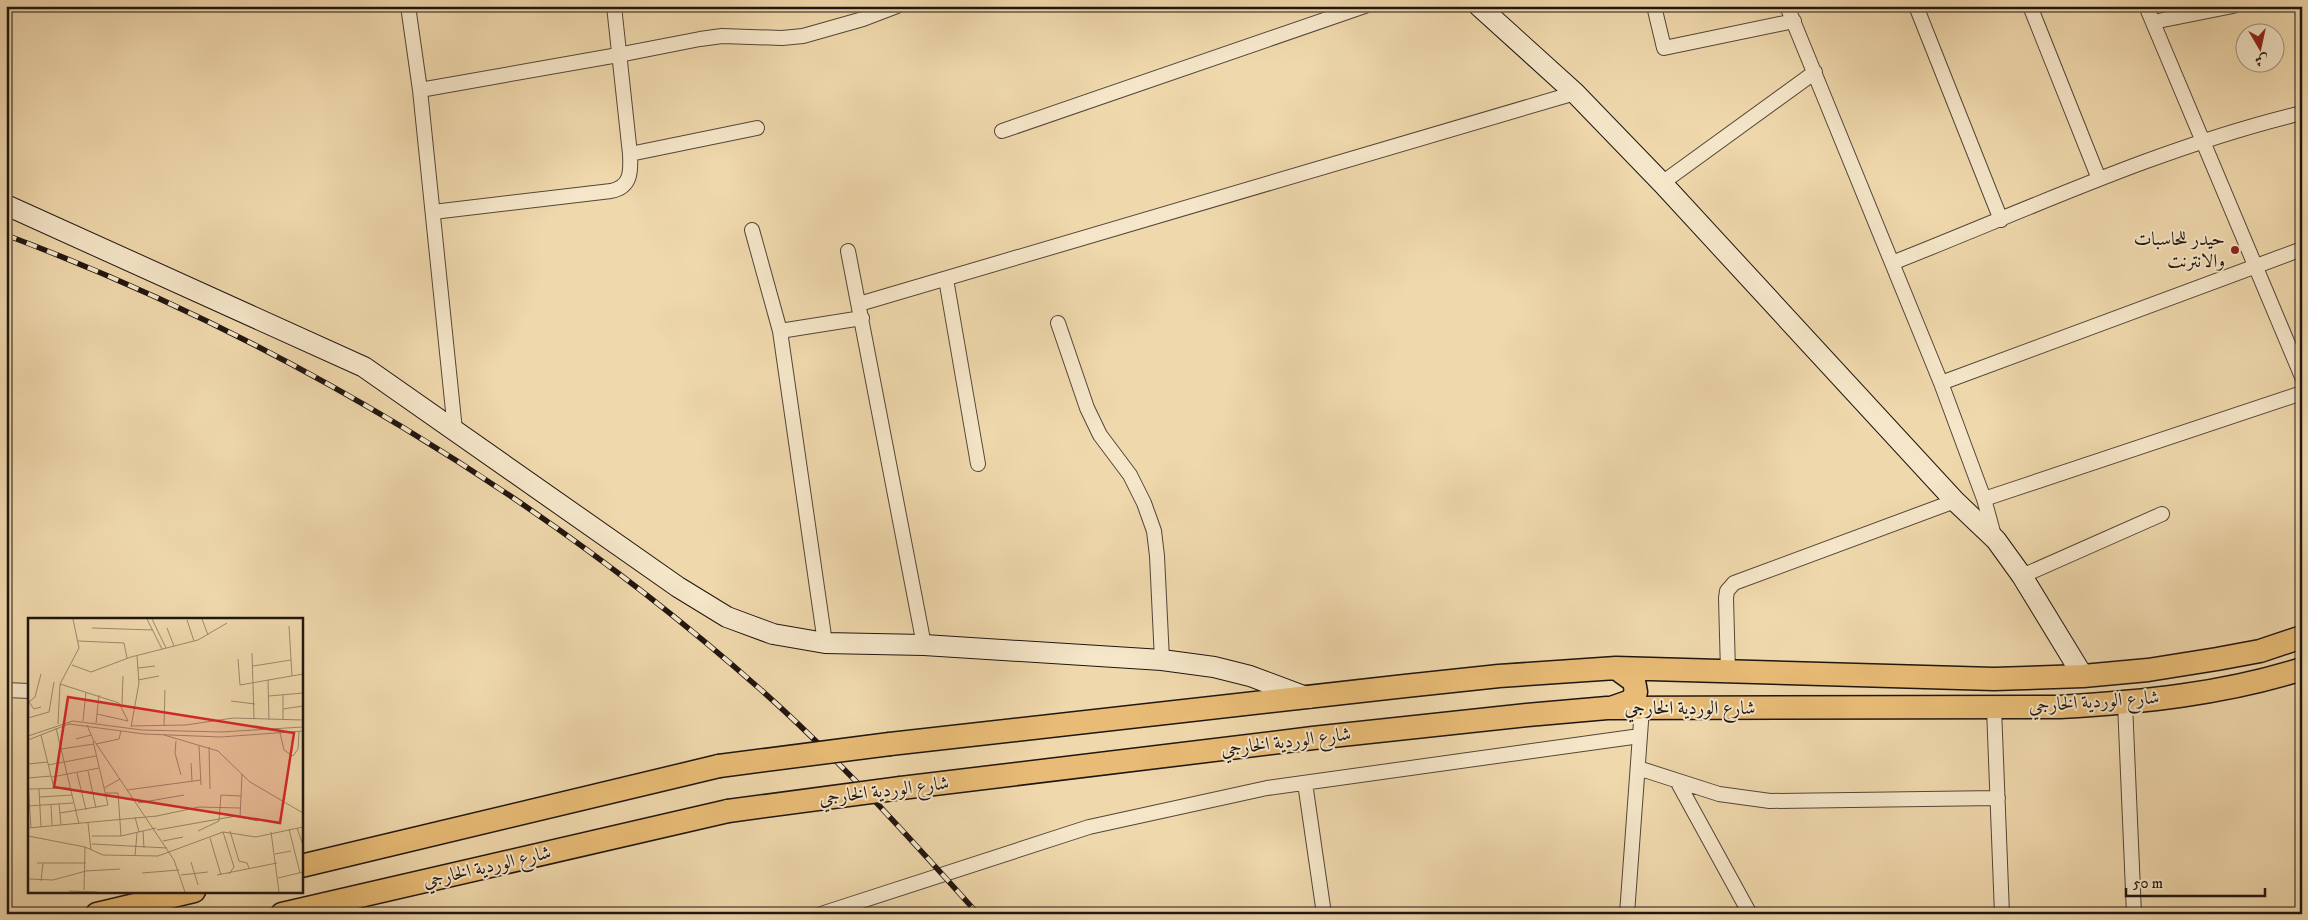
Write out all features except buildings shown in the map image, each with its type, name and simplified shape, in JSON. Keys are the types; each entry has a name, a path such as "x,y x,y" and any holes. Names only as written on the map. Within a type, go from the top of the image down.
{"main road":[{"name":"شارع الوردية الخارجي","path":"302,866 719,766 890,744 1499,676 1616,668 1994,679 2083,676 2148,670 2217,659 2260,651 2302,637"},
{"path":"1607,708 1622,706 1631,701 1636,692 1634,681 1616,668"},
{"name":"شارع الوردية الخارجي","path":"282,914 728,812 901,788 1323,737 1607,708 1994,708 2125,703 2227,688 2302,669"},
{"path":"1698,708 1686,695 1687,683 1720,671"},
{"path":"97,914 137,897 184,892"}],"street":[{"path":"408,6 420,90 454,430"},
{"path":"433,212 619,190 626,185 630,176 630,154 614,6"},
{"path":"420,90 722,36 782,38 803,36 863,19 897,6"},
{"path":"1002,132 1364,6"},
{"path":"1479,6 1575,93 1662,183 1955,501 1996,540 2022,576 2083,676"},
{"path":"1654,6 1664,48 1794,21"},
{"path":"1787,6 1941,383 1984,499 1996,540"},
{"path":"1916,6 2001,220"},
{"path":"2030,6 2099,179"},
{"path":"2146,6 2302,377"},
{"path":"2153,22 2233,6"},
{"path":"1662,183 1815,72"},
{"path":"780,331 860,311 946,279 1575,93"},
{"path":"1892,264 2099,179 2202,140 2302,113"},
{"path":"630,154 756,128"},
{"path":"6,205 364,367 678,587 728,617 773,634 825,644 924,645 1162,660 1214,667 1250,676 1309,698"},
{"path":"752,230 780,331 825,644"},
{"path":"1941,383 2302,249"},
{"path":"848,251 924,645"},
{"path":"946,279 978,464"},
{"path":"1058,323 1087,408 1100,435 1130,475 1144,503 1154,532 1162,660"},
{"path":"1984,499 2302,393"},
{"path":"1720,671 1727,591 1734,583 1955,501"},
{"path":"2022,576 2162,514"},
{"path":"6,690 28,691"},
{"path":"2125,703 2134,914"},
{"path":"1627,914 1642,708"},
{"path":"1994,708 2002,914"},
{"path":"820,914 1089,826 1267,788 1640,736"},
{"path":"1638,768 1719,794 1770,800 1998,798"},
{"path":"1678,781 1750,914"},
{"path":"1305,783 1324,914"}],"railway":[{"path":"6,235 108,276 209,322 307,373 404,428 497,487 588,551 676,618 760,689 845,770 978,914"}],"place":[{"name":"حيدر للحاسبات والانترنت","path":"2235,250"}]}
